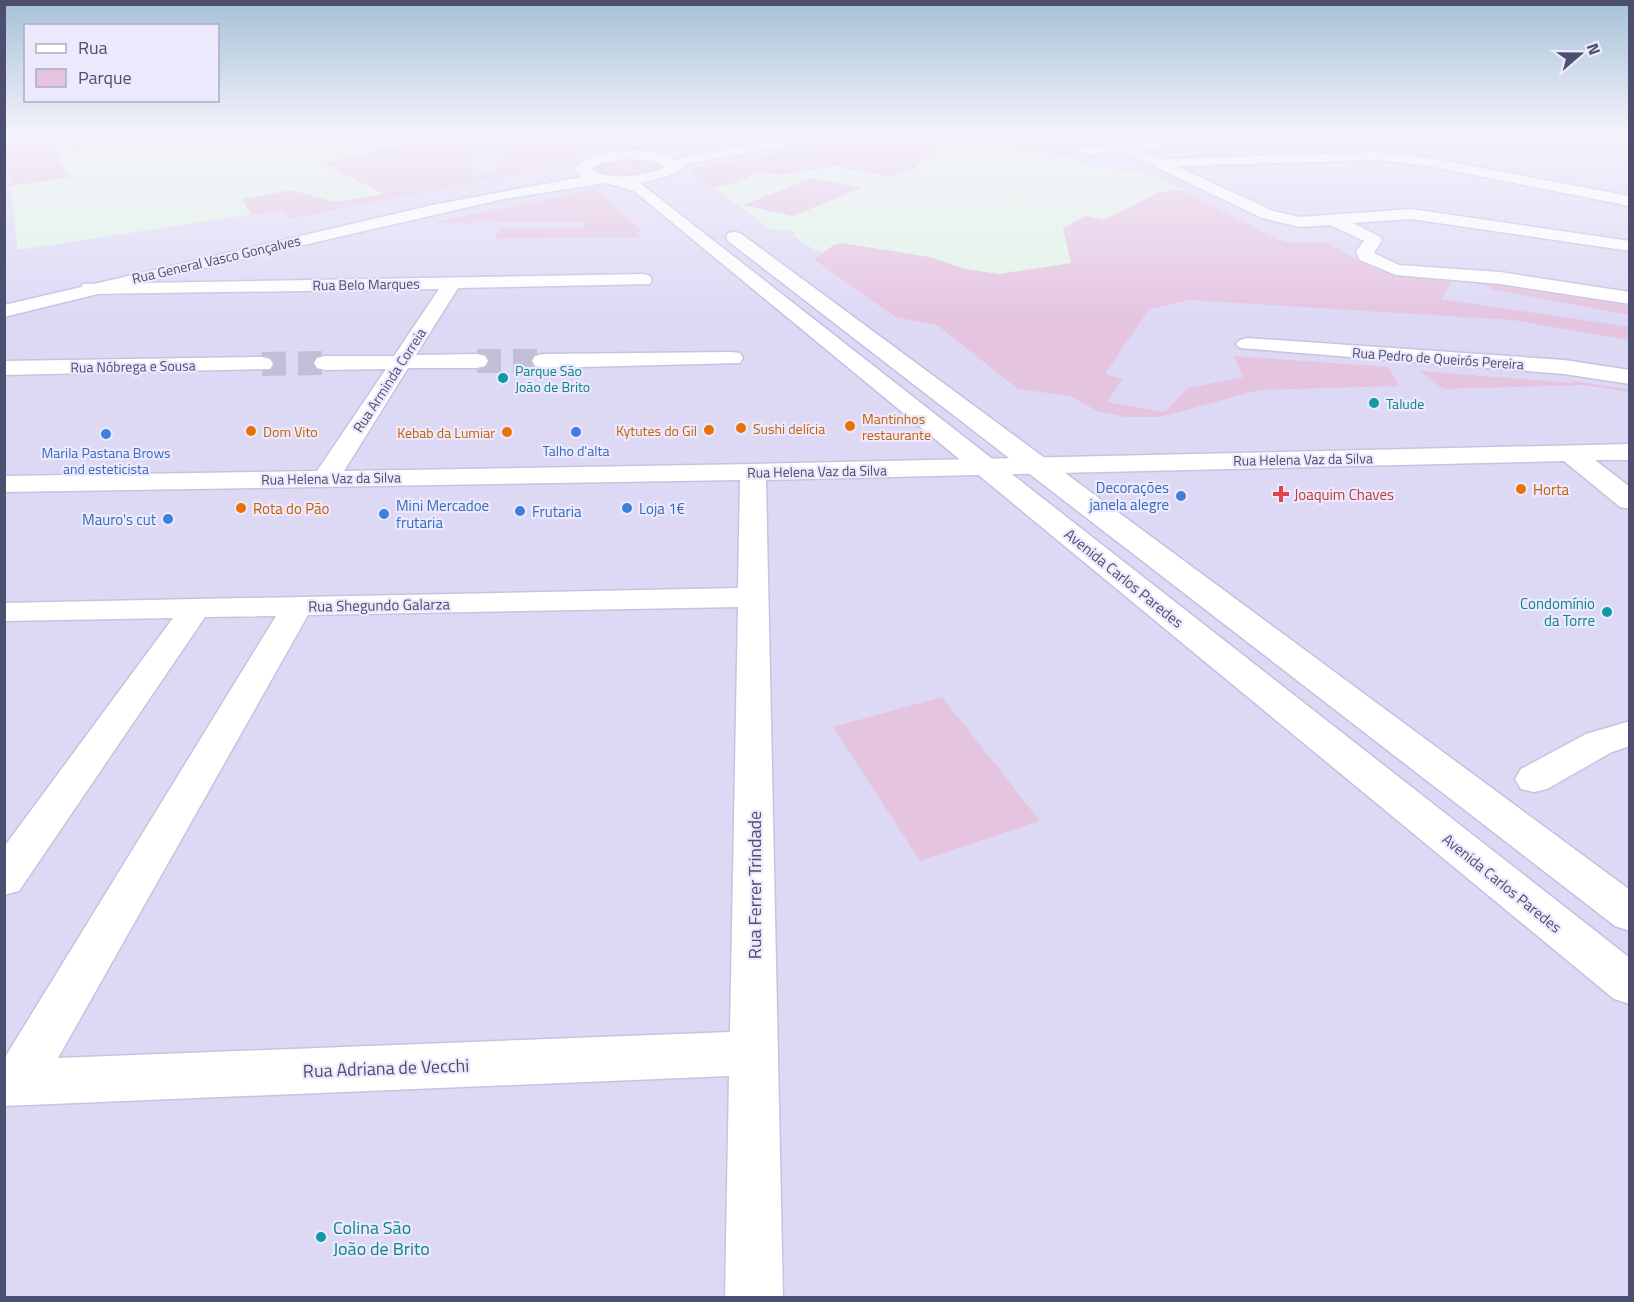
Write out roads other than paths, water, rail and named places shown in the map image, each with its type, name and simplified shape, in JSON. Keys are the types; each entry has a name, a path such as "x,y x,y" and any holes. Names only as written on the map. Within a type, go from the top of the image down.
{"street":[{"name":"Rua General Vasco Gonçalves","path":"4,298 314,227 469,196"},
{"name":"Rua General Vasco Gonçalves","path":"4,311 90,288 503,196"},
{"name":"Avenida Carlos Paredes","path":"649,196 1629,985"},
{"path":"679,196 693,206"},
{"path":"1228,196 1268,215 1300,222 1411,214 1629,246"},
{"path":"1602,196 1629,201"},
{"path":"1333,220 1368,236 1373,240 1365,251 1366,255 1396,270 1489,277 1629,298"},
{"path":"721,227 1629,914"},
{"name":"Rua Belo Marques","path":"90,288 643,280"},
{"name":"Rua Arminda Correia","path":"326,478 452,283"},
{"path":"1471,292 1629,317"},
{"name":"Rua Pedro de Queirós Pereira","path":"1247,344 1541,365 1629,377"},
{"path":"543,360 732,358"},
{"path":"325,363 477,361"},
{"name":"Rua Nóbrega e Sousa","path":"4,368 262,364"},
{"name":"Rua Helena Vaz da Silva","path":"4,484 753,472 1629,452"},
{"path":"1570,453 1629,501"},
{"name":"Rua Ferrer Trindade","path":"753,472 754,1298"},
{"name":"Rua Shegundo Galarza","path":"4,612 754,597"},
{"name":"Rua Adriana de Vecchi","path":"11,1082 297,607"},
{"path":"4,879 196,608"},
{"path":"1534,779 1599,743 1629,733"},
{"name":"Rua Adriana de Vecchi","path":"11,1082 754,1053"}],"tunnel":[{"path":"477,361 543,361"},
{"path":"262,364 325,363"}],"place":[{"name":"Parque São João de Brito","path":"503,378"},
{"name":"Talude","path":"1374,403"},
{"name":"Mantinhos restaurante","path":"850,426"},
{"name":"Sushi delícia","path":"741,428"},
{"name":"Kytutes do Gil","path":"709,430"},
{"name":"Dom Vito","path":"251,431"},
{"name":"Kebab da Lumiar","path":"507,432"},
{"name":"Talho d'alta","path":"576,432"},
{"name":"Marila Pastana Brows and esteticista","path":"106,434"},
{"name":"Horta","path":"1521,489"},
{"name":"Joaquim Chaves","path":"1281,494"},
{"name":"Decorações janela alegre","path":"1181,496"},
{"name":"Rota do Pão","path":"241,508"},
{"name":"Loja 1€","path":"627,508"},
{"name":"Frutaria","path":"520,511"},
{"name":"Mini Mercadoe frutaria","path":"384,514"},
{"name":"Mauro's cut","path":"168,519"},
{"name":"Condomínio da Torre","path":"1607,612"},
{"name":"Colina São João de Brito","path":"321,1237"}]}
